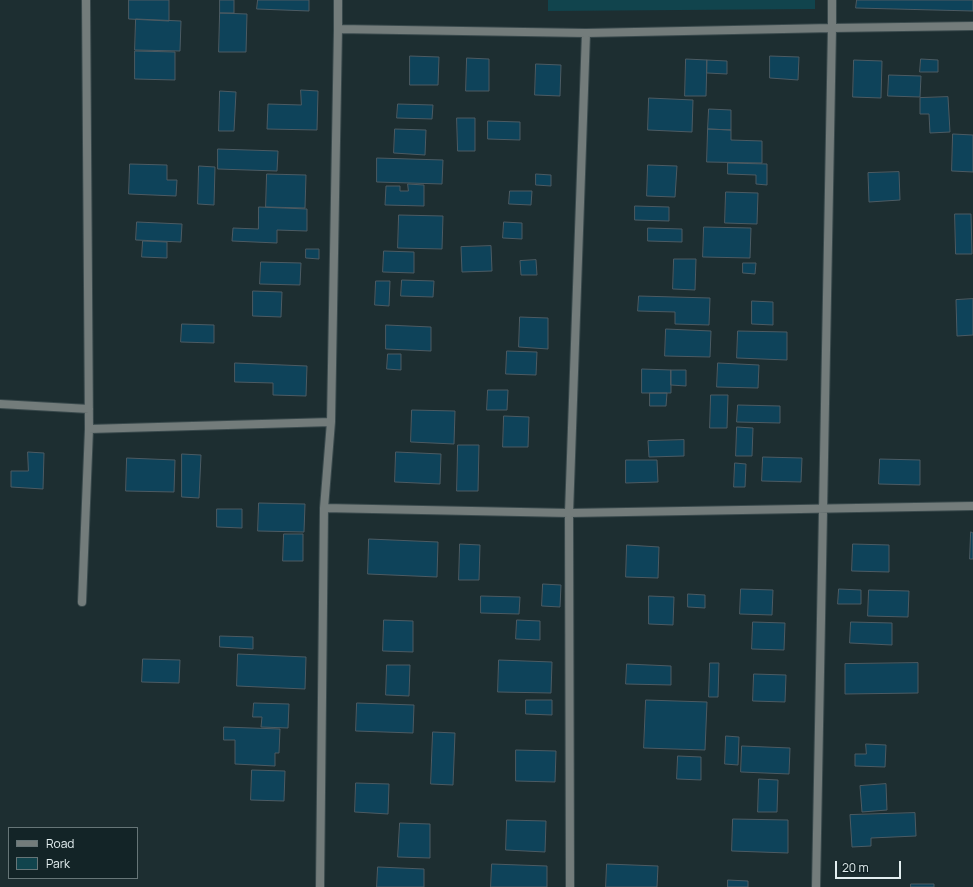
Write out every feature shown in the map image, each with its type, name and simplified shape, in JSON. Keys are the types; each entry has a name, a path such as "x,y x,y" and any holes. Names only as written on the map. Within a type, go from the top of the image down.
{"street":[{"path":"82,602 89,429 86,0"},
{"path":"320,887 324,508 331,422 338,0"},
{"path":"816,887 832,0"},
{"path":"338,29 586,33 973,26"},
{"path":"570,887 569,513 586,33"},
{"path":"0,404 89,408"},
{"path":"89,429 331,422"},
{"path":"324,508 569,513 973,506"}],"green space":[{"path":"548,0 815,0 815,9 548,11"}],"building":[{"path":"129,0 169,0 169,21 129,19"},
{"path":"220,0 234,0 234,13 220,13"},
{"path":"258,0 309,0 309,11 257,9"},
{"path":"857,0 973,0 973,11 856,8"},
{"path":"220,13 247,14 246,52 219,52"},
{"path":"136,19 181,21 180,51 135,50"},
{"path":"135,51 175,52 175,80 135,79"},
{"path":"410,56 439,57 438,85 410,85"},
{"path":"770,56 799,57 798,80 770,78"},
{"path":"467,58 489,59 489,91 466,91"},
{"path":"686,59 707,60 706,96 685,96"},
{"path":"921,59 938,60 938,72 920,72"},
{"path":"707,60 727,61 727,74 707,73"},
{"path":"854,60 882,61 881,98 853,97"},
{"path":"536,64 561,65 560,96 535,95"},
{"path":"889,75 921,76 920,97 888,96"},
{"path":"301,90 318,91 317,130 267,129 268,104 301,105"},
{"path":"220,91 236,92 234,131 219,131"},
{"path":"948,97 950,132 930,133 929,114 920,114 920,98"},
{"path":"649,98 693,100 692,132 648,130"},
{"path":"398,104 433,105 432,119 397,118"},
{"path":"709,109 731,110 731,130 708,129"},
{"path":"457,118 475,118 475,151 458,151"},
{"path":"488,121 520,122 520,140 488,139"},
{"path":"395,129 426,130 425,155 394,153"},
{"path":"708,129 731,130 731,140 762,141 762,163 707,162"},
{"path":"953,134 973,135 973,172 952,171"},
{"path":"218,149 278,151 277,171 218,169"},
{"path":"377,158 443,160 442,184 377,182"},
{"path":"728,163 767,164 767,185 756,184 756,175 728,174"},
{"path":"130,164 167,165 167,180 177,180 176,196 129,194"},
{"path":"648,165 677,166 675,197 647,196"},
{"path":"199,166 215,167 214,205 198,204"},
{"path":"899,172 900,200 869,202 868,173"},
{"path":"267,174 306,175 305,208 266,207"},
{"path":"536,174 551,175 551,186 536,185"},
{"path":"408,184 424,185 424,206 385,205 386,186 400,186 400,191 408,191"},
{"path":"510,191 532,191 531,205 509,204"},
{"path":"726,192 758,193 757,224 725,223"},
{"path":"635,206 669,207 669,221 635,220"},
{"path":"259,207 307,209 307,231 277,230 277,243 232,241 233,228 258,229"},
{"path":"955,214 971,214 972,254 956,254"},
{"path":"399,215 443,216 442,249 398,248"},
{"path":"137,222 182,224 181,242 136,240"},
{"path":"504,222 522,223 522,239 503,238"},
{"path":"704,227 751,228 750,258 703,257"},
{"path":"648,228 682,229 682,242 648,241"},
{"path":"143,241 167,242 167,258 142,257"},
{"path":"491,246 492,271 462,272 461,247"},
{"path":"306,249 319,249 319,259 306,258"},
{"path":"384,251 414,252 414,273 383,272"},
{"path":"674,259 696,259 695,290 673,289"},
{"path":"536,260 537,275 521,275 520,261"},
{"path":"261,262 301,263 300,285 260,284"},
{"path":"743,263 756,263 755,274 743,273"},
{"path":"402,280 434,281 433,297 401,296"},
{"path":"376,281 390,281 389,306 375,305"},
{"path":"253,291 282,292 281,317 253,316"},
{"path":"639,296 710,298 709,325 675,324 675,312 638,311"},
{"path":"973,299 973,335 957,336 956,300"},
{"path":"752,301 773,302 773,325 752,324"},
{"path":"520,317 548,318 548,349 519,347"},
{"path":"182,324 214,325 214,343 181,342"},
{"path":"386,325 431,327 431,351 386,349"},
{"path":"666,329 711,331 710,357 665,356"},
{"path":"738,331 787,332 787,360 737,358"},
{"path":"507,351 537,352 536,375 506,374"},
{"path":"388,354 401,354 401,370 387,369"},
{"path":"235,363 307,366 306,396 273,395 273,383 235,382"},
{"path":"718,363 759,365 758,388 717,387"},
{"path":"642,369 671,370 671,393 642,393"},
{"path":"671,370 686,370 686,386 671,385"},
{"path":"488,390 508,390 507,410 487,410"},
{"path":"650,393 667,393 666,406 650,406"},
{"path":"711,395 728,395 727,428 710,428"},
{"path":"738,405 780,406 780,423 737,422"},
{"path":"412,410 455,411 454,444 411,442"},
{"path":"504,416 529,417 528,447 503,447"},
{"path":"737,427 753,428 752,456 736,456"},
{"path":"684,440 684,456 649,457 648,441"},
{"path":"458,445 479,445 478,491 457,491"},
{"path":"28,452 44,453 43,489 11,487 11,471 28,471"},
{"path":"396,452 441,454 440,484 395,482"},
{"path":"182,454 201,455 199,498 182,497"},
{"path":"763,457 802,458 801,482 762,481"},
{"path":"127,458 175,460 174,492 126,491"},
{"path":"880,459 920,460 920,485 879,484"},
{"path":"626,460 657,460 658,482 626,483"},
{"path":"735,463 746,464 745,487 734,487"},
{"path":"259,503 305,504 304,532 258,531"},
{"path":"217,509 242,509 242,528 217,527"},
{"path":"971,532 973,533 973,559 970,559"},
{"path":"284,534 303,534 303,561 283,561"},
{"path":"369,539 438,542 437,577 368,574"},
{"path":"460,544 480,545 479,580 459,580"},
{"path":"853,544 889,545 889,572 852,571"},
{"path":"627,545 659,547 658,578 626,577"},
{"path":"543,584 561,585 560,607 542,606"},
{"path":"741,589 773,590 772,615 740,614"},
{"path":"839,589 861,590 861,604 838,604"},
{"path":"869,590 909,591 908,617 868,616"},
{"path":"688,594 705,595 705,608 688,607"},
{"path":"481,596 520,597 519,614 481,613"},
{"path":"649,596 674,597 673,625 649,624"},
{"path":"384,620 413,621 413,652 383,651"},
{"path":"517,620 540,621 540,640 516,639"},
{"path":"753,622 785,623 784,650 752,649"},
{"path":"851,622 892,623 892,645 850,643"},
{"path":"220,636 253,637 253,649 220,647"},
{"path":"238,654 306,657 305,689 237,686"},
{"path":"143,659 180,660 179,683 142,682"},
{"path":"499,660 552,662 551,693 498,692"},
{"path":"710,663 719,663 718,697 709,697"},
{"path":"918,663 918,693 845,694 845,664"},
{"path":"627,664 671,666 671,685 626,684"},
{"path":"387,665 410,665 409,696 386,695"},
{"path":"754,674 786,675 785,702 753,701"},
{"path":"526,700 552,700 552,715 526,714"},
{"path":"646,700 707,702 705,750 644,748"},
{"path":"254,703 289,704 288,728 261,727 262,717 253,717"},
{"path":"357,703 414,705 413,733 356,731"},
{"path":"224,727 280,729 279,753 275,753 275,766 235,764 235,740 224,740"},
{"path":"433,732 455,733 453,785 431,784"},
{"path":"726,736 739,737 738,765 725,764"},
{"path":"866,744 886,745 885,767 855,766 855,754 866,754"},
{"path":"742,746 790,748 789,774 741,772"},
{"path":"516,750 556,751 555,782 516,781"},
{"path":"678,756 701,757 701,780 677,779"},
{"path":"252,770 285,771 284,801 251,800"},
{"path":"759,779 778,780 777,812 758,812"},
{"path":"356,783 389,784 388,814 355,812"},
{"path":"886,784 887,810 862,812 860,786"},
{"path":"915,813 916,836 871,838 871,846 852,847 850,815"},
{"path":"733,819 788,820 788,853 732,851"},
{"path":"507,820 546,821 545,852 506,850"},
{"path":"400,823 430,824 430,858 398,857"},
{"path":"492,864 547,866 547,887 491,887"},
{"path":"607,864 658,866 657,887 606,887"},
{"path":"378,867 424,869 424,887 377,887"},
{"path":"728,880 748,881 748,887 728,887"},
{"path":"911,884 934,884 934,887 911,887"}]}
